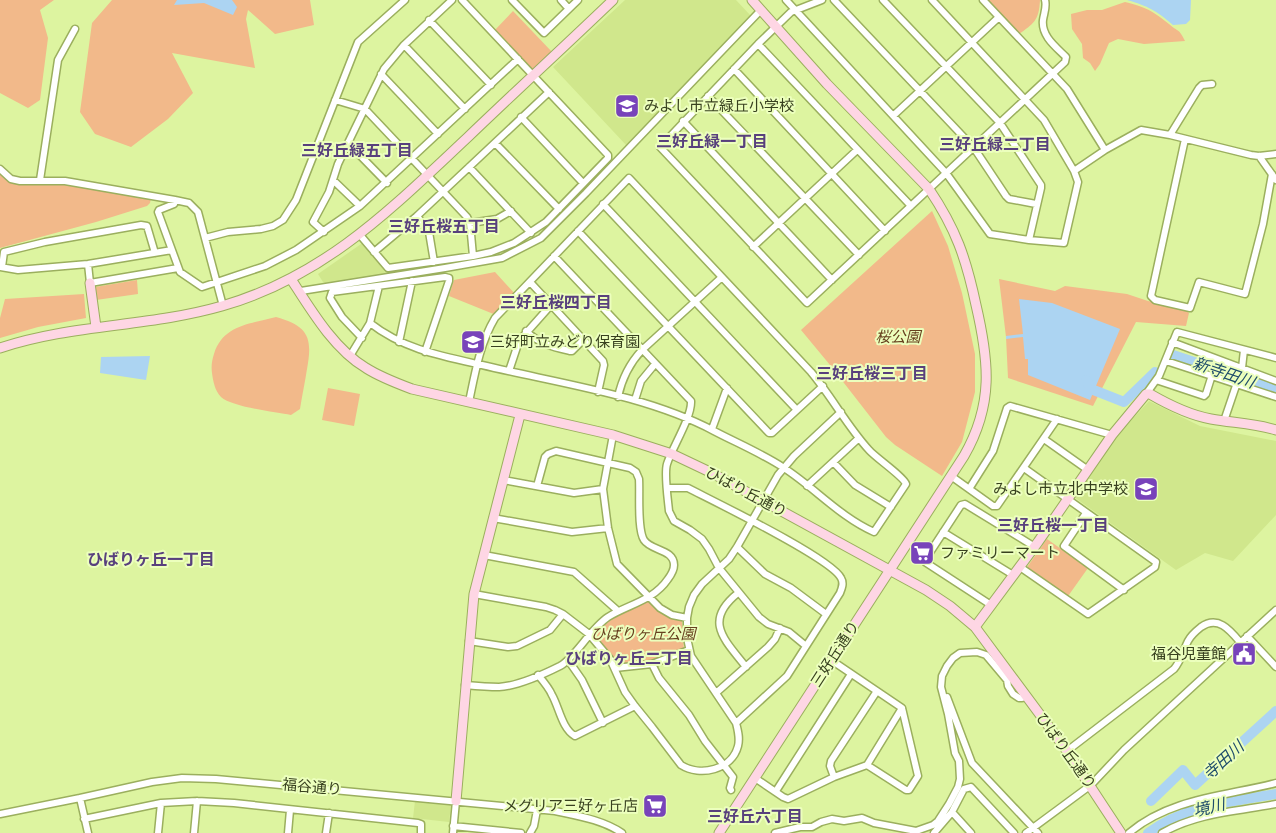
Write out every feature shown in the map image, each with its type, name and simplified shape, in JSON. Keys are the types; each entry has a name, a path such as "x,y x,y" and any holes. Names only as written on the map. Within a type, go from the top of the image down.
{"street":[{"path":"205,238 228,232 261,229 273,226 283,220 296,200 358,42 405,0"},
{"path":"324,232 313,222 334,181 338,164 381,74 404,45 452,0"},
{"path":"360,235 388,268 473,256 502,248 532,233 544,224 608,158 608,155 462,0"},
{"path":"512,0 544,33 578,0"},
{"path":"561,0 569,9"},
{"path":"0,348 38,336 186,315 223,306 291,279 328,258 388,212 613,0"},
{"name":"三好丘通り","path":"720,833 968,450 980,422 985,395 986,355 975,299 962,248 943,209 929,189 827,84 752,0"},
{"path":"786,0 946,173 990,234 1064,243 1078,182 1074,171 1044,120 1026,98 932,0"},
{"path":"822,0 795,10 776,27 661,145 661,149 807,304 1067,59 1044,34 1045,0"},
{"path":"834,0 974,148 1006,196 1009,199 1036,204"},
{"path":"883,0 1000,124 1040,185 1041,188 1029,240"},
{"path":"983,0 1067,89 1105,150"},
{"path":"301,290 502,258 540,238 580,200 761,10"},
{"path":"894,115 999,17"},
{"path":"430,20 491,85"},
{"path":"40,180 58,60 75,29"},
{"path":"758,44 911,206"},
{"path":"404,45 465,110"},
{"path":"176,200 174,204 158,212 180,272 200,287 216,284 264,266 296,250 360,206 387,183 518,59"},
{"path":"734,69 885,231"},
{"path":"381,74 438,134"},
{"path":"1170,135 1202,85 1212,84"},
{"path":"374,252 417,216 549,92"},
{"path":"708,96 859,255"},
{"path":"335,100 365,109 444,191 470,223 473,256"},
{"path":"522,117 583,183"},
{"path":"683,121 832,280"},
{"path":"1074,171 1105,150 1141,130 1259,156 1276,154"},
{"path":"1184,138 1151,296 1155,300 1190,308 1199,282 1245,294 1263,224 1272,174"},
{"path":"348,143 387,183"},
{"path":"495,143 559,209"},
{"path":"753,247 858,150"},
{"path":"1259,156 1276,180"},
{"path":"470,167 532,233"},
{"path":"0,169 7,177 14,180 66,181 189,203 198,212 223,306"},
{"path":"370,323 399,342 426,352 477,364 509,372 635,400 686,418 784,468 856,523 874,532 906,485 905,479 880,461 859,438 823,386 629,178 496,318 486,336 477,364 469,402"},
{"path":"334,181 360,206"},
{"path":"603,204 797,410"},
{"path":"470,223 497,220 511,211"},
{"path":"417,216 429,232 434,262"},
{"path":"155,253 147,226 141,225 45,242 4,252 1,267 18,270 88,264 155,253 172,250"},
{"path":"578,231 771,434 823,386"},
{"path":"554,256 691,401 667,466 671,518 702,539 719,568 759,617 768,624 789,632 806,646"},
{"path":"88,264 96,327"},
{"path":"90,283 178,268"},
{"path":"362,338 342,317 331,300 330,294 332,292 445,277 449,281 426,352"},
{"path":"618,397 628,368 642,350 722,277"},
{"name":"ひばり丘通り","path":"291,279 324,329 350,356 364,367 412,389 613,435 672,454 712,473 890,570 950,606 975,628 1067,751 1121,833"},
{"path":"399,342 412,281"},
{"path":"530,282 604,363 598,392"},
{"path":"350,356 370,323 379,286"},
{"path":"509,372 517,345 526,331 551,305"},
{"path":"526,331 547,346 570,351 583,340"},
{"path":"975,628 1035,547 1112,435 1156,380 1166,361 1176,333 1180,331 1276,358"},
{"path":"1172,342 1276,381"},
{"path":"1224,421 1242,368 1244,350"},
{"path":"1166,361 1236,382 1276,397"},
{"path":"635,400 641,381 655,364"},
{"path":"1156,380 1204,396 1212,375"},
{"path":"712,430 727,388"},
{"path":"1146,394 1150,394 1190,414 1224,421 1258,424 1276,430"},
{"path":"969,489 993,451 1009,406 1112,435"},
{"path":"474,594 546,606 563,614 589,634 606,653 615,668 625,692 680,766 693,771 708,772 731,758 738,746 739,734 736,723 696,665 688,650 686,618 692,599 697,590 737,547 772,485 784,468 797,452 841,412"},
{"path":"520,414 474,594 464,685 453,829 521,833"},
{"path":"951,476 992,506 997,506 1057,420"},
{"path":"613,435 603,489 608,528 617,564 667,613 686,618"},
{"path":"807,486 859,438"},
{"path":"1044,439 1088,470"},
{"path":"464,685 500,687 562,665 589,634 607,618 618,611 650,598 665,584 672,573 674,562 670,554 648,544 642,534 639,482 636,472 630,468 560,452 551,452 544,459 537,486"},
{"path":"833,462 855,485 891,507"},
{"path":"1020,567 1088,614 1155,567 1156,562 1024,468"},
{"path":"503,480 574,493 603,489"},
{"path":"668,488 688,488 816,557 839,575 842,582 842,590 787,676 736,723"},
{"path":"992,605 925,562 961,505 965,504 1035,547"},
{"path":"1086,513 1064,546 1124,590"},
{"path":"493,518 572,532 608,528"},
{"path":"943,532 1013,575"},
{"path":"737,547 765,574 792,588 826,614"},
{"path":"484,554 574,572 618,611"},
{"path":"738,593 723,608 719,626 724,638 746,667"},
{"path":"1026,833 1035,831 1091,785 1124,750 1276,610"},
{"path":"470,641 508,647 517,646 550,630 563,614"},
{"path":"1067,751 1174,670 1180,662 1188,640 1200,627 1208,622 1219,623 1229,629 1240,642"},
{"path":"716,693 772,642 780,628"},
{"path":"1247,636 1276,667"},
{"path":"615,668 652,664 688,650"},
{"path":"775,833 800,827 812,827 832,819 844,821 862,818 874,823 916,831 933,825 938,821 949,804 960,779 959,761 955,753 941,687 942,676 946,666 953,658 960,654 977,652 986,655 1007,680 1013,694 1022,698"},
{"path":"568,660 579,674 603,723"},
{"path":"831,660 902,708 918,776 909,790 906,790 867,764"},
{"path":"652,664 659,678 689,715 733,777 731,790"},
{"path":"776,792 851,674"},
{"path":"538,675 552,695 572,736 603,723 635,706"},
{"path":"834,777 830,766 832,761 877,691"},
{"path":"946,694 972,763 1035,831"},
{"path":"755,778 788,799 867,764 902,708"},
{"name":"福谷通り","path":"0,814 152,782 190,778 456,801 537,810 579,816 613,827 622,833"},
{"path":"1129,833 1160,814 1185,803 1276,783"},
{"path":"934,833 952,812 964,789 971,787 1014,833"},
{"path":"80,798 88,833"},
{"path":"194,833 197,802"},
{"path":"84,819 161,803 234,803 418,822 421,824 421,833"},
{"path":"158,833 161,803"},
{"path":"1162,833 1170,828 1202,817 1276,804"},
{"path":"288,833 290,810"},
{"path":"530,833 534,826 537,810"},
{"path":"952,812 971,833"},
{"path":"326,833 329,813"}],"shaded area":[{"name":"みよし市立緑丘小学校","path":"625,0 736,0 751,16 626,145 553,67"},
{"path":"361,244 364,244 385,272 388,272 388,275 323,282 318,274"},
{"path":"1149,401 1200,426 1276,441 1276,515 1233,561 1205,553 1176,570 1074,497 1114,439"},
{"path":"415,801 451,805 449,822 413,818"}],"green space":[{"path":"0,0 54,0 40,10 48,38 40,100 28,108 0,93"},
{"path":"112,0 310,0 314,25 275,34 248,10 246,19 255,68 172,53 193,93 168,119 131,147 95,134 80,112 92,23"},
{"path":"985,0 1040,0 1035,21 1018,35"},
{"path":"1125,2 1153,12 1179,32 1185,41 1144,44 1118,39 1109,43 1095,71 1090,63 1083,58 1082,44 1072,29 1071,14 1087,10 1102,10"},
{"path":"513,11 553,53 532,72 494,31"},
{"path":"0,173 8,180 66,183 151,198 147,206 0,248"},
{"name":"桜公園","path":"932,211 948,246 962,293 975,354 975,392 962,442 942,476 886,437 801,330"},
{"path":"495,272 516,295 496,315 449,296 454,280"},
{"path":"999,279 1055,291 1065,286 1127,294 1148,301 1182,308 1189,313 1186,326 1136,322 1093,406 1008,378 1006,337"},
{"path":"137,280 138,294 96,300 95,287"},
{"path":"84,294 86,318 38,327 0,338 0,318 5,299"},
{"path":"276,317 295,324 306,334 308,341 309,358 300,409 291,415 265,411 227,401 217,392 212,376 213,356 218,344 224,337 239,327"},
{"path":"328,388 360,394 354,426 322,420"},
{"path":"1047,539 1088,568 1066,599 1025,570"},
{"name":"ひばりヶ丘公園","path":"648,600 659,611 682,621 684,650 649,661 618,665 594,633 616,616"}],"water":[{"path":"177,0 232,0 237,7 233,15 204,3 174,5"},
{"path":"1127,0 1191,0 1190,20 1186,24 1173,25 1141,4"},
{"path":"1019,299 1052,303 1120,329 1090,400 1028,375 1028,359 1025,359 1023,337 1006,339 1006,336 1023,334"},
{"path":"150,356 146,380 100,373 101,357"}],"waterway":[{"name":"新寺田川","path":"1173,355 1276,389"},
{"name":"新寺田川","path":"1086,380 1091,389 1124,402 1155,372"},
{"name":"寺田川","path":"1151,801 1183,770 1195,785 1276,711"},
{"name":"境川","path":"1148,833 1193,810 1226,802 1276,794"}],"place":[{"name":"みよし市立緑丘小学校","path":"627,106"},
{"name":"三好町立みどり保育園","path":"473,342"},
{"name":"みよし市立北中学校","path":"1146,489"},
{"name":"ファミリーマート","path":"922,553"},
{"name":"福谷児童館","path":"1244,654"},
{"name":"メグリア三好ヶ丘店","path":"655,806"}],"district":[{"name":"三好丘緑一丁目","path":"712,141"},
{"name":"三好丘緑二丁目","path":"995,144"},
{"name":"三好丘緑五丁目","path":"357,150"},
{"name":"三好丘桜五丁目","path":"444,226"},
{"name":"三好丘桜四丁目","path":"556,302"},
{"name":"三好丘桜三丁目","path":"872,373"},
{"name":"三好丘桜一丁目","path":"1053,525"},
{"name":"ひばりヶ丘一丁目","path":"151,559"},
{"name":"ひばりヶ丘二丁目","path":"629,658"},
{"name":"三好丘六丁目","path":"755,816"}]}
